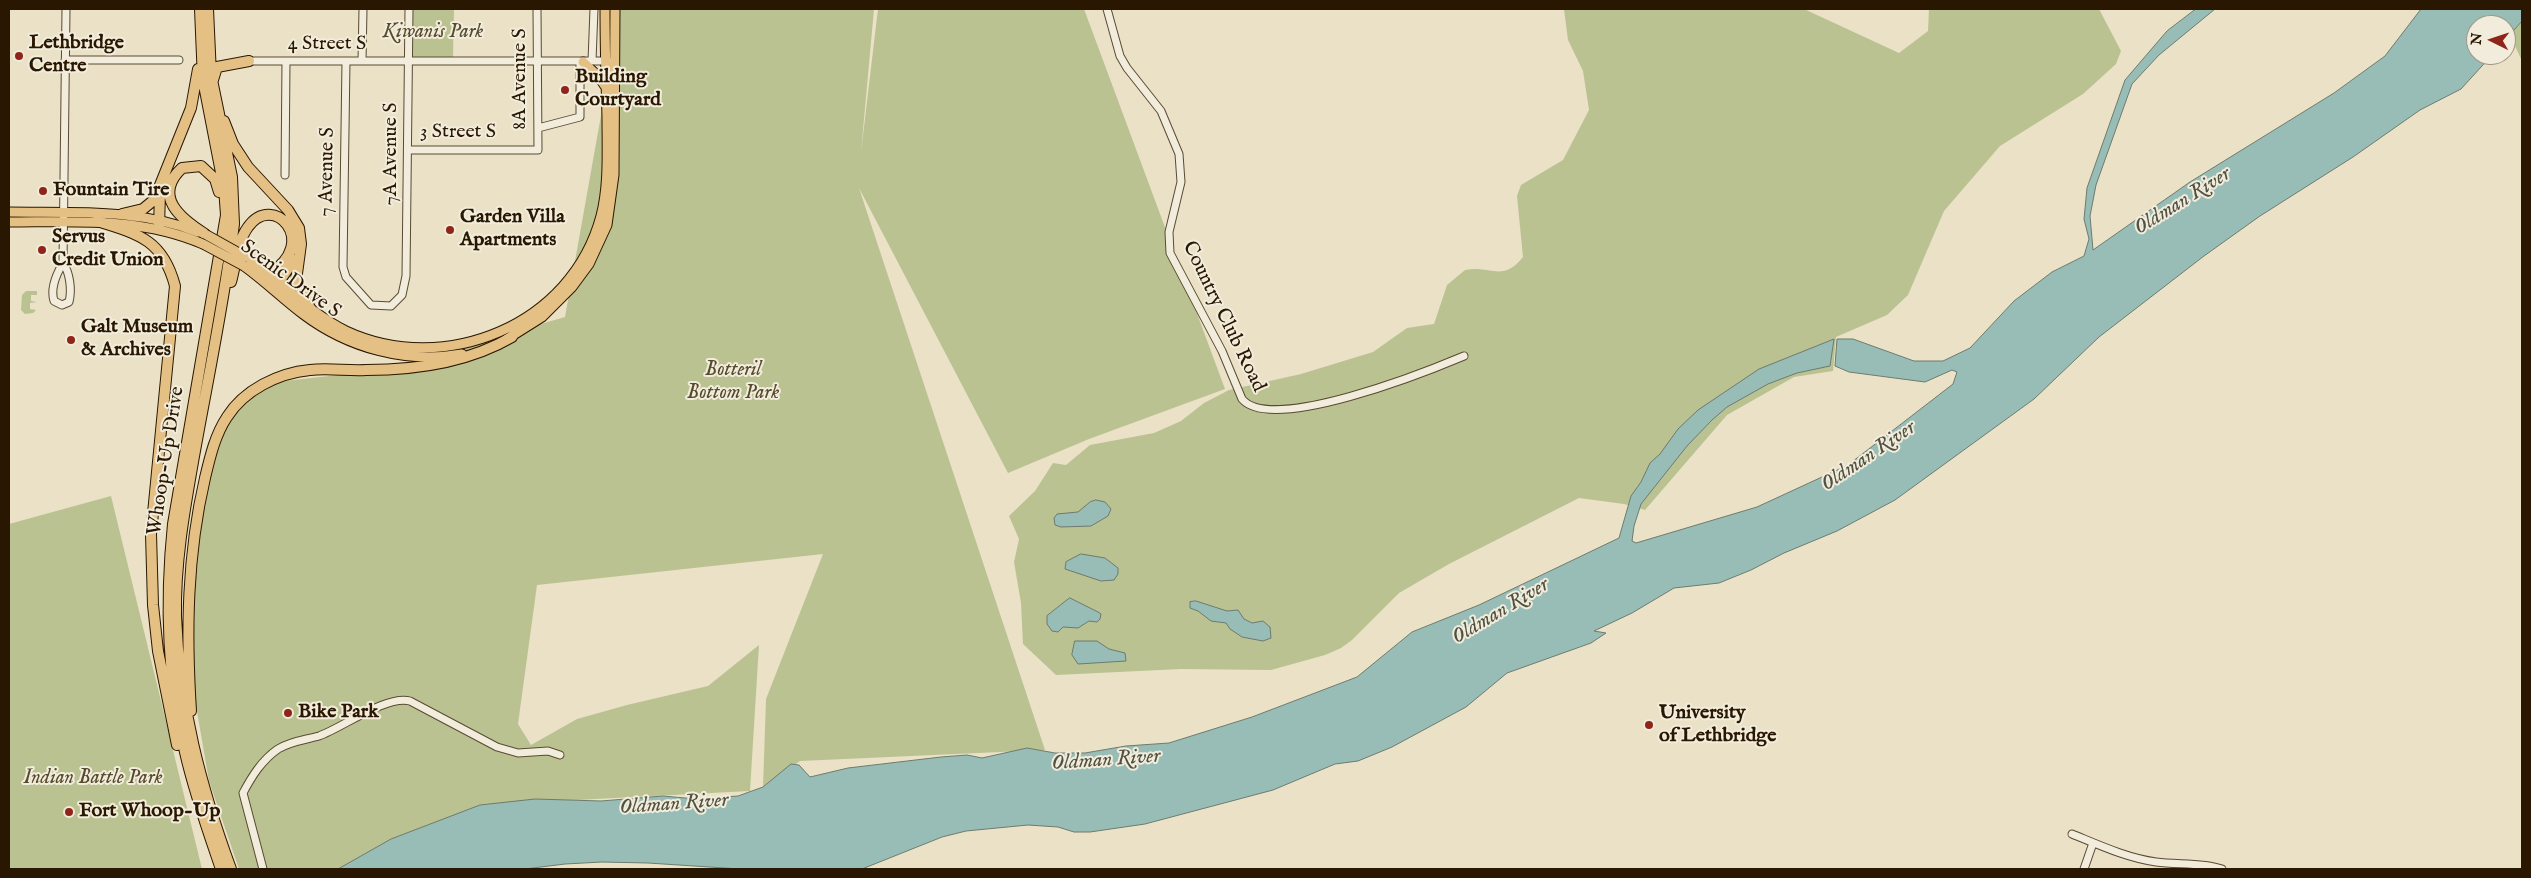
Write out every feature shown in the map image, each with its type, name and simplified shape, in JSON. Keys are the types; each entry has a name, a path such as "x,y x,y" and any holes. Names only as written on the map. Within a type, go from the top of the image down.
{"highway":[{"path":"122,214 148,206 154,200 190,108 201,56 200,9"},
{"name":"Whoop-Up Drive","path":"208,9 214,99 232,177 235,209 230,250 182,527 177,585 179,666 194,749 207,799 231,869"},
{"path":"209,46 216,57 249,61"},
{"name":"Whoop-Up Drive","path":"201,56 205,96 226,202 223,236 174,524 168,568 167,614 170,661 181,732 192,778 220,869"},
{"path":"212,84 217,67 249,61"},
{"path":"214,99 233,144 244,161 295,219 301,235 296,280 310,308"},
{"path":"204,239 172,207 170,196 172,180 182,168 189,166 201,166 211,173 216,179 220,196 220,221 209,318"},
{"path":"159,224 162,176"},
{"path":"212,355 243,235 249,225 263,215 279,217 288,224 293,234 290,253 283,265 269,274"},
{"path":"97,221 132,232 156,247 168,264 175,286 152,511 153,605 158,651 171,722 202,822 220,869"},
{"path":"277,286 300,251"},
{"path":"194,749 188,645 189,576 200,499 210,456 227,417 252,392 266,383 289,373 311,370 386,370 414,367 488,350 512,337"}],"main road":[{"name":"Scenic Drive S","path":"9,222 122,214 159,224 204,239 269,274 277,286 304,314 338,336 388,354 445,356 476,350 512,337 542,317 572,287 589,264 607,226 614,174 606,9"},
{"name":"Scenic Drive S","path":"245,261 277,286 345,330 372,340 415,348 456,346 477,341 507,330 528,317 562,287 579,263 598,228 604,202 607,175 606,89 615,9"},
{"path":"585,62 599,77 606,89"},
{"name":"Scenic Drive S","path":"9,212 97,221 159,224"}],"street":[{"path":"63,263 67,269 70,297 69,302 62,305 54,301 52,294 56,278 63,263 66,9"},
{"path":"362,61 363,9"},
{"name":"7A Avenue S","path":"401,298 406,280 408,244 409,9"},
{"name":"8A Avenue S","path":"537,9 538,150"},
{"path":"538,128 580,117 585,62 594,9"},
{"name":"Country Club Road","path":"1107,9 1120,56 1127,68 1161,111 1179,154 1181,182 1168,232 1170,253 1222,351 1242,399 1248,405 1265,410 1317,405 1404,380 1464,356"},
{"path":"65,60 179,60"},
{"name":"4 Street S","path":"249,61 610,61"},
{"path":"285,175 286,61"},
{"name":"7 Avenue S","path":"346,61 343,262 345,275 373,306 391,306 401,298"},
{"name":"3 Street S","path":"408,150 538,150"},
{"path":"263,869 243,793 262,762 278,749 292,742 319,736 350,719 398,700 410,701 497,748 518,753 548,752 560,755"},
{"path":"2072,834 2093,843 2146,860 2188,867 2222,869"},
{"path":"2084,869 2093,843"}],"green space":[{"name":"Kiwanis Park","path":"412,9 454,9 453,57 412,57"},
{"name":"Botteril Bottom Park","path":"620,9 874,9 861,152 878,9 1084,9 1225,389 1089,439 1008,473 859,188 1045,750 800,761 763,787 766,699 823,554 537,585 518,724 531,745 577,719 708,686 759,645 750,791 480,805 339,869 239,869 209,781 194,694 188,607 205,502 220,430 266,383 383,370 565,317"},
{"path":"1564,9 1804,9 1899,53 1928,31 1929,9 2099,9 2121,51 2116,64 2083,94 2000,146 1944,211 1908,295 1887,315 1836,337 1833,371 1794,377 1727,415 1645,510 1624,504 1579,498 1449,564 1399,593 1352,640 1341,648 1325,655 1271,670 1181,669 1056,675 1023,644 1021,603 1014,562 1019,539 1009,516 1035,491 1053,463 1066,465 1090,445 1154,433 1181,421 1204,403 1229,390 1301,374 1373,352 1407,328 1434,324 1447,285 1465,270 1503,271 1516,265 1523,257 1517,196 1521,185 1563,160 1589,110 1583,71 1568,40"},
{"path":"2522,21 2522,61 2516,48 2516,28"},
{"path":"26,291 37,291 37,295 31,295 31,301 37,302 30,303 30,309 36,310 33,313 25,314 21,310 22,295"},
{"name":"Indian Battle Park","path":"111,496 202,869 9,869 9,524"}],"water":[{"name":"Oldman River","path":"2196,9 2215,9 2159,55 2132,84 2096,185 2090,216 2093,250 2190,182 2334,93 2385,56 2421,9 2522,9 2522,21 2516,28 2516,15 2466,15 2466,65 2483,65 2461,89 2420,110 2353,157 2260,216 2204,256 2099,337 2034,399 1895,500 1837,531 1719,583 1674,588 1632,613 1594,631 1606,633 1591,643 1507,673 1466,707 1392,747 1358,761 1335,764 1273,790 1145,824 1090,832 1074,832 1058,827 1028,825 966,831 942,837 862,869 740,869 602,862 525,869 338,869 391,839 480,805 535,799 601,801 663,796 696,799 738,796 763,787 791,764 799,765 810,777 848,768 941,757 967,755 982,758 1027,748 1055,753 1085,753 1126,746 1169,743 1252,717 1357,677 1412,632 1479,605 1619,538 1631,496 1641,482 1650,463 1660,454 1678,429 1698,410 1759,369 1834,339 1830,366 1797,373 1768,384 1727,407 1712,420 1687,446 1641,504 1634,526 1632,541 1636,543 1757,507 1848,465 1953,384 1957,372 1952,370 1925,382 1849,372 1835,366 1837,339 1853,339 1914,361 1943,361 1970,348 2014,301 2052,272 2084,256 2089,239 2084,219 2087,188 2125,80 2167,31"},
{"path":"1096,500 1105,502 1111,509 1108,516 1091,526 1061,527 1055,525 1054,518 1057,514 1078,512 1090,502"},
{"path":"1081,554 1105,558 1118,568 1118,574 1114,580 1101,581 1065,569 1066,562"},
{"path":"1070,598 1101,614 1100,619 1097,622 1089,621 1078,628 1063,627 1058,632 1052,631 1047,624 1047,616"},
{"path":"1196,601 1227,611 1238,610 1244,619 1252,623 1263,621 1270,627 1271,638 1263,641 1242,637 1230,629 1226,623 1211,621 1198,611 1190,608 1190,602"},
{"path":"1075,641 1097,641 1109,649 1125,653 1126,661 1078,664 1072,655"}],"place":[{"name":"Lethbridge Centre","path":"19,56"},
{"name":"Building Courtyard","path":"565,90"},
{"name":"Fountain Tire","path":"43,191"},
{"name":"Garden Villa Apartments","path":"450,230"},
{"name":"Servus Credit Union","path":"42,250"},
{"name":"Galt Museum & Archives","path":"71,340"},
{"name":"Bike Park","path":"288,713"},
{"name":"University of Lethbridge","path":"1649,725"},
{"name":"Fort Whoop-Up","path":"69,812"}]}
